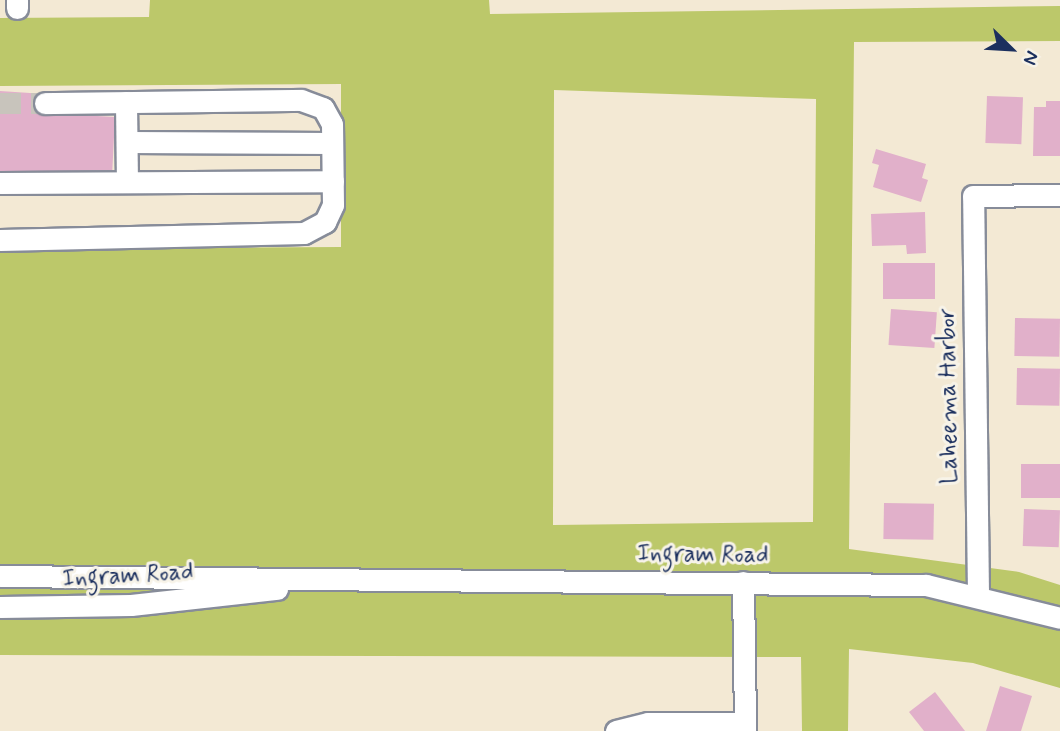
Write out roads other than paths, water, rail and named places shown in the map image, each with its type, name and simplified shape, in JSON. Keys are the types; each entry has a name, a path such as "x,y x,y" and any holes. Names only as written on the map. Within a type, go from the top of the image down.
{"street":[{"path":"0,240 304,233 325,222 333,205 332,124 323,108 301,100 45,103"},
{"path":"126,102 127,182"},
{"path":"127,142 332,143"},
{"path":"0,183 333,181"},
{"name":"Laheema Harbor","path":"978,594 973,196 1060,195"},
{"name":"Ingram Road","path":"0,576 926,585 978,594 1060,618"},
{"name":"Ingram Road","path":"0,607 156,603 341,579"},
{"path":"616,731 648,723 745,727 743,582"}],"tunnel":[{"path":"0,103 45,103"}]}
